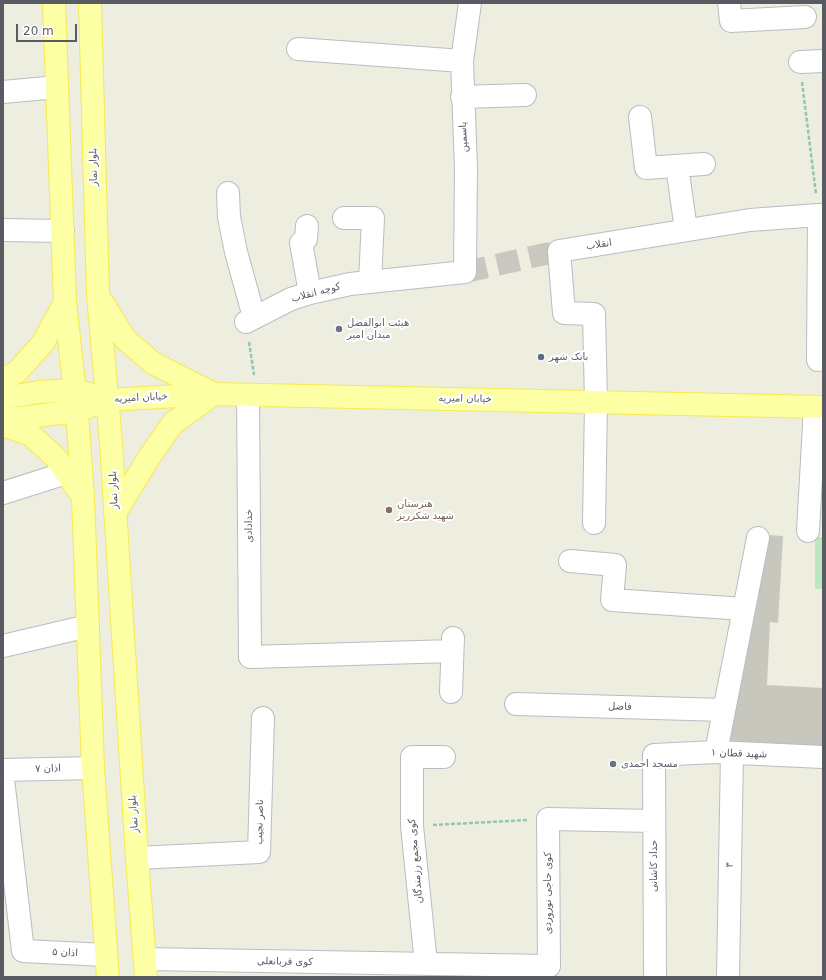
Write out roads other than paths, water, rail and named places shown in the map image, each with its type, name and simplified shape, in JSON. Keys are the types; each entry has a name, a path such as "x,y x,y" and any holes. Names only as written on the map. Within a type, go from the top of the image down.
{"main road":[{"path":"54,3 65,302 76,400 83,497 93,768 108,977"},
{"name":"بلوار نماز","path":"90,3 98,295 115,513 145,968"},
{"path":"98,295 125,338 153,363 214,394 173,423 150,456 115,513"},
{"path":"3,380 17,372 43,343 65,302"},
{"path":"3,398 39,392 76,400 107,400"},
{"name":"خیابان امیریه","path":"107,400 214,394 819,407"},
{"path":"3,420 76,400"},
{"path":"3,425 31,435 56,458 83,497"}],"street":[{"name":"یاسمین","path":"465,272 466,168 462,97 462,61 470,3"},
{"path":"729,3 730,21 805,17"},
{"path":"298,49 462,61"},
{"path":"800,62 823,62"},
{"path":"3,92 57,87"},
{"path":"462,97 525,95"},
{"path":"640,117 646,168 704,164"},
{"path":"677,166 686,230"},
{"name":"کوچه انقلاب","path":"228,193 229,217 250,320 291,299 310,293 370,282 465,272"},
{"path":"818,360 821,215"},
{"name":"انقلاب","path":"596,402 594,314 564,313 559,251 750,220 821,215"},
{"path":"344,218 373,218 370,282"},
{"path":"3,230 63,231"},
{"path":"304,235 310,293"},
{"name":"خدادادی","path":"253,395 250,657 452,644 451,692"},
{"path":"594,523 596,402"},
{"path":"808,531 819,407"},
{"path":"3,493 66,473"},
{"name":"۳","path":"728,977 724,710 758,538"},
{"path":"570,561 614,565 612,600 744,609"},
{"path":"3,646 88,626"},
{"name":"فاضل","path":"516,704 724,710"},
{"name":"ناصر نجیب","path":"137,858 259,852 263,718"},
{"name":"شهید قطان ۱","path":"654,755 724,752 823,757"},
{"name":"حداد کاشانی","path":"654,755 655,977"},
{"name":"کوی مجمع رزمندگان","path":"426,964 412,826 412,758 444,757"},
{"name":"اذان ۷","path":"3,770 93,768"},
{"path":"3,779 11,915"},
{"name":"کوی حاجی نوروردی","path":"549,966 548,819 654,821"},
{"name":"اذان ۵","path":"11,915 23,951 106,955"},
{"name":"کوی قربانعلی","path":"145,968 426,964 549,966"}],"tunnel":[{"path":"465,272 559,251"}],"place":[{"name":"هیئت ابوالفضل میدان امیر","path":"339,329"},
{"name":"بانک شهر","path":"541,357"},
{"name":"هنرستان شهید شکرریز","path":"389,510"},
{"name":"مسجد احمدی","path":"613,764"}]}
